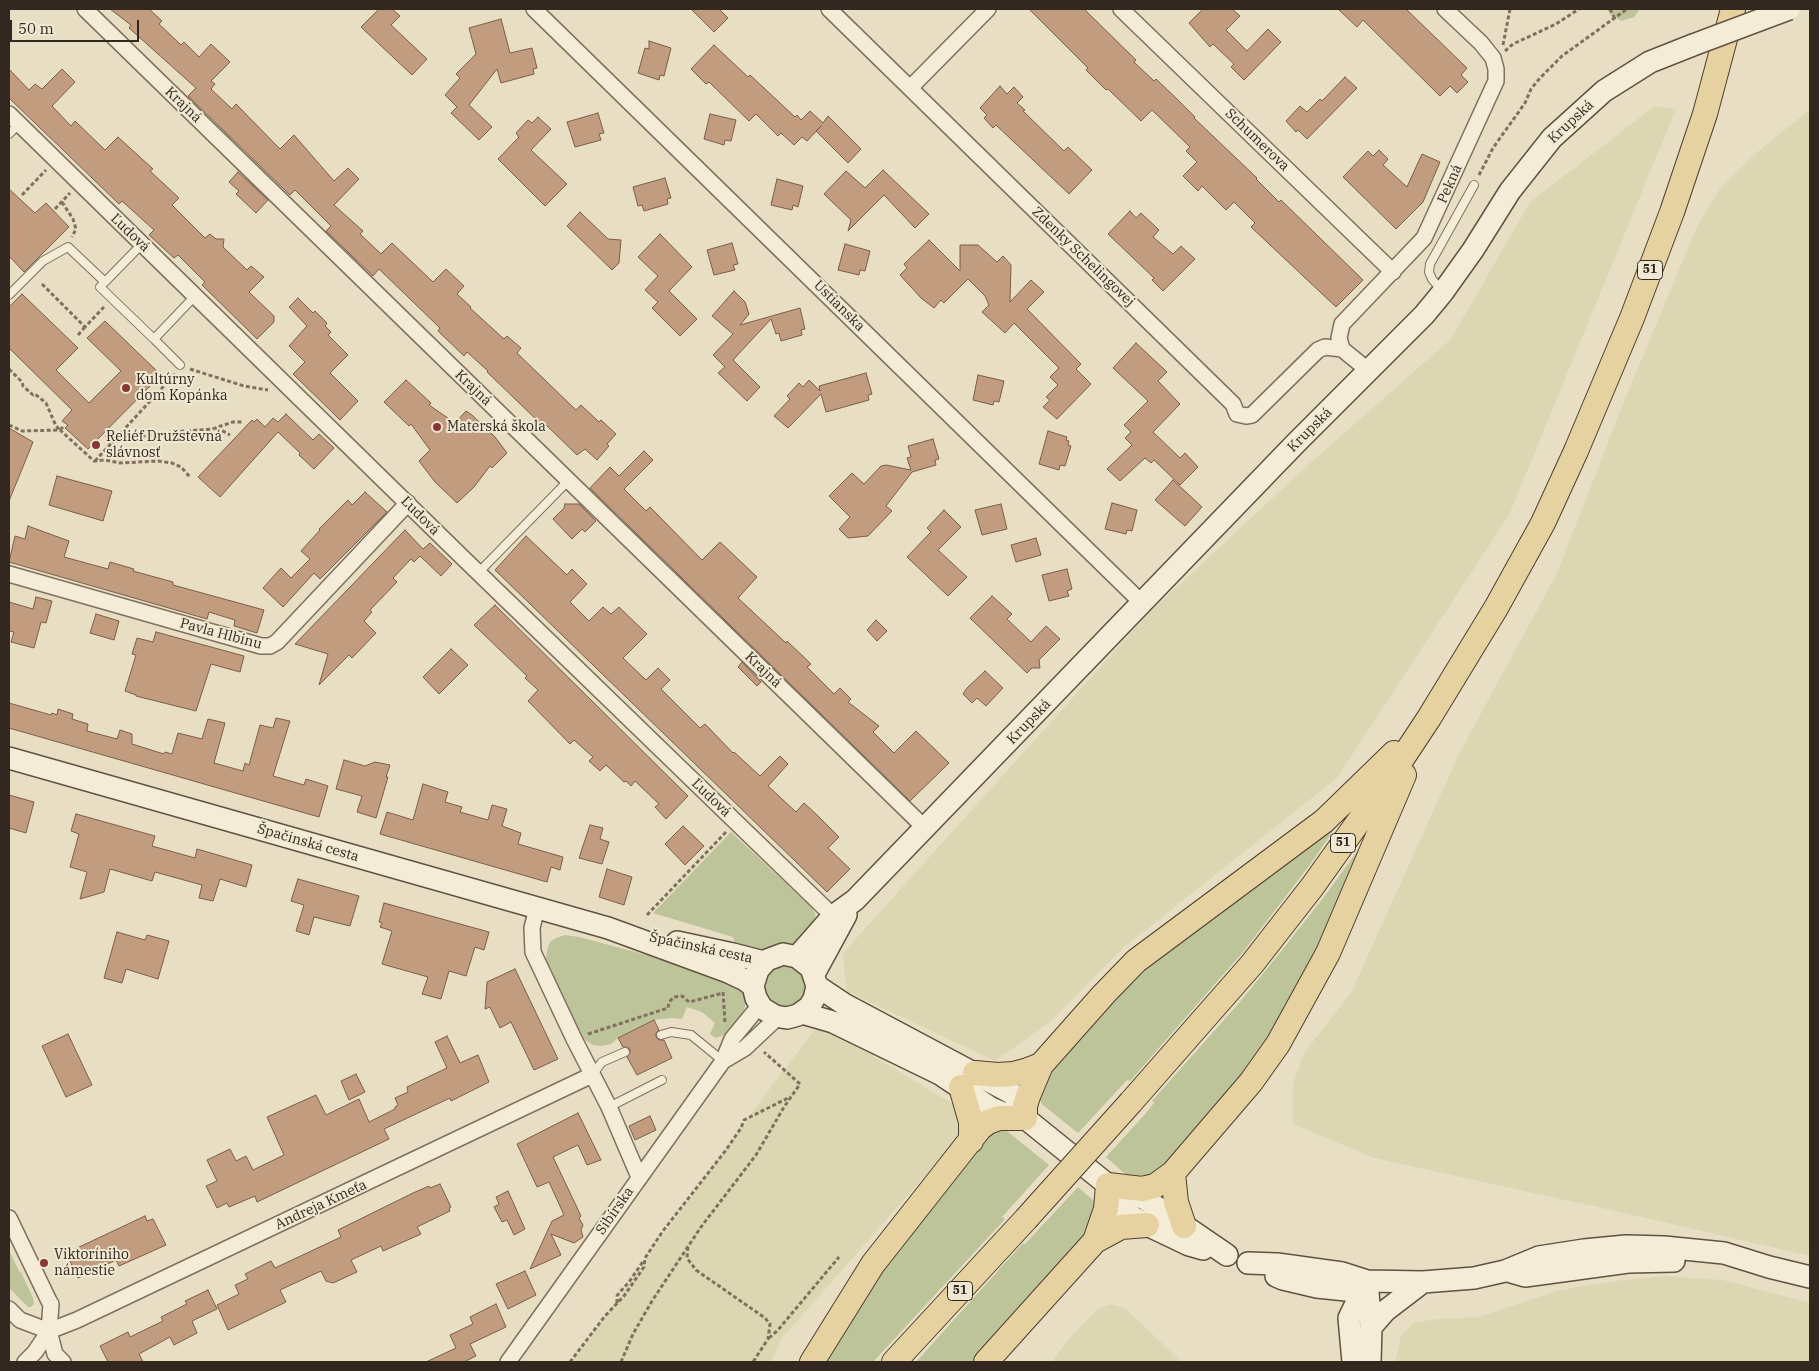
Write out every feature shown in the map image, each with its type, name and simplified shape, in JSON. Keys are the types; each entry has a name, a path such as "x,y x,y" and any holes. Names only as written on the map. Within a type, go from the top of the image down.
{"main road":[{"name":"51","path":"894,1362 1132,1102 1252,964 1340,848 1429,718 1496,608 1534,540 1576,451 1632,318 1672,212 1705,114 1733,9"},
{"path":"812,1362 873,1264 980,1128 988,1122 999,1118 1025,1118 1026,1101 1041,1065 1104,994 1136,961 1324,821 1429,718"},
{"path":"1095,1241 1106,1210 1108,1185 1142,1189 1149,1188 1173,1173 1251,1082 1278,1044 1328,953 1429,718"},
{"path":"971,1140 968,1080 1013,1074 1041,1065"},
{"path":"1173,1173 1176,1202 1184,1226"},
{"path":"986,1362 1095,1241 1121,1228 1147,1225"}],"street":[{"name":"Krajná","path":"85,9 926,829"},
{"name":"Ustianska","path":"534,9 1143,604"},
{"name":"Zdenky Schelingovej","path":"829,9 1233,404 1237,414 1252,415 1318,350 1325,347 1342,349"},
{"path":"910,88 988,9"},
{"name":"Schumerova","path":"1121,9 1393,272"},
{"path":"1445,9 1496,58"},
{"name":"Krupská","path":"797,957 833,916 855,900 926,829 1296,444 1424,315 1473,250 1510,191 1552,138 1612,86 1650,62 1790,9"},
{"name":"Pekná","path":"1342,349 1340,338 1342,324 1424,238 1433,222 1496,81 1496,58"},
{"name":"Ľudová","path":"12,124 56,160 478,573 833,916"},
{"path":"1342,349 1369,371"},
{"name":"Pavla Hlbinu","path":"9,574 261,646 270,646 277,642 408,503"},
{"name":"Špačinská cesta","path":"9,758 608,928 764,962"},
{"name":"Krupská","path":"815,980 836,932 855,900"},
{"path":"537,908 532,928 533,952 609,1108 639,1177"},
{"name":"Špačinská cesta","path":"608,928 728,972 745,980 756,996"},
{"path":"815,980 812,1003 802,1013 791,1017 778,1017 768,1013 756,996 756,973 764,962 780,955 797,957 807,963 815,980 844,1004 968,1080"},
{"name":"Sibírska","path":"508,1362 723,1061 732,1039 756,996"},
{"path":"802,1013 833,1022 940,1074 968,1080 1013,1094 1025,1118 1108,1185 1145,1199 1226,1255"},
{"name":"Sibírska","path":"723,1061 746,1048 778,1017"},
{"name":"Andreja Kmeťa","path":"48,1331 77,1320 592,1075"},
{"path":"1108,1185 1113,1202 1121,1210 1189,1245 1226,1255 1283,1279 1318,1287 1355,1289 1367,1281"},
{"path":"9,1218 51,1304 48,1331 55,1354 63,1362"},
{"path":"1248,1263 1277,1264 1342,1273 1367,1281 1423,1282 1474,1278 1506,1271 1539,1257 1626,1246 1664,1247 1724,1253 1810,1277"},
{"path":"1354,1362 1349,1318 1367,1281"},
{"path":"1367,1281 1371,1326 1370,1362"},
{"path":"1371,1326 1385,1311 1423,1282"},
{"path":"1318,1287 1349,1318"},
{"path":"9,1309 20,1320 48,1331"},
{"path":"25,1362 35,1352 48,1331"}],"lane":[{"path":"1443,292 1432,279 1430,264 1474,185"},
{"path":"142,244 100,287 181,366"},
{"path":"9,295 43,261 68,247 105,282"},
{"path":"154,339 195,296"},
{"path":"478,573 568,481"},
{"path":"661,1035 672,1032 692,1035 723,1061"},
{"path":"592,1075 602,1062 625,1052"},
{"path":"609,1108 662,1080"}],"path":[{"path":"1496,58 1510,9"},
{"path":"1496,58 1513,44 1556,24 1579,9"},
{"path":"1610,9 1615,19"},
{"path":"1474,185 1493,148 1525,103 1531,88 1562,56 1627,9"},
{"path":"22,195 56,160"},
{"path":"62,202 76,229 68,247"},
{"path":"42,284 85,327"},
{"path":"78,335 112,299"},
{"path":"94,462 181,366 250,388 272,391"},
{"path":"9,369 22,382 23,386 46,403 56,426 94,462"},
{"path":"212,429 233,422 242,422"},
{"path":"9,425 22,431 61,429"},
{"path":"113,442 133,437 212,429 220,430 230,435"},
{"path":"106,435 113,442"},
{"path":"94,462 105,460 120,464 172,463 181,467 190,476"},
{"path":"648,915 729,829"},
{"path":"725,985 723,993 725,1025"},
{"path":"584,1035 668,1008 669,1002 674,996 682,996 689,1002 723,993"},
{"path":"621,1362 633,1334 688,1246 726,1193 756,1156 800,1084 752,1042"},
{"path":"570,1362 618,1302 616,1299 619,1293 629,1282 663,1231 726,1150 744,1120 791,1096"},
{"path":"688,1246 687,1258 696,1270 765,1318 770,1324 768,1338"},
{"path":"753,1362 768,1338 778,1330 839,1257"}],"shaded area":[{"path":"1655,106 1676,109 1509,515 1337,778 1123,948 1050,1022 995,1061 846,991 843,953 1148,614 1308,465 1451,339 1530,202"},
{"path":"1810,109 1810,1256 1374,1158 1293,1124 1293,1084 1304,1053 1351,993 1459,754 1557,573 1623,404 1696,229 1721,187 1755,154"},
{"path":"820,1024 958,1107 962,1134 782,1338 771,1362 572,1362 781,1073"},
{"path":"1663,1276 1723,1280 1810,1303 1810,1362 1395,1362 1401,1336 1413,1323 1437,1319 1478,1317 1560,1290 1615,1281"},
{"path":"1112,1304 1124,1308 1181,1362 1051,1362 1074,1333 1099,1308"}],"green space":[{"path":"1607,9 1640,9 1634,17 1621,21 1610,14"},
{"path":"1340,821 1309,866 1243,952 1130,1081 1127,1080 1078,1133 1043,1105 1039,1100 1039,1092 1046,1079 1090,1025 1130,983 1180,940"},
{"path":"731,832 811,907 815,913 816,922 797,944 760,952 737,949 733,937 653,913"},
{"path":"1363,843 1302,985 1248,1072 1154,1177 1132,1180 1106,1157 1146,1113 1154,1103 1152,1101 1239,1003 1327,893"},
{"path":"565,935 579,937 711,972 743,986 747,1001 743,1012 728,1033 716,1038 710,1034 715,1023 702,1012 687,1007 682,1019 654,1020 618,1038 611,1044 593,1045 585,1040 578,1029 546,959 550,942"},
{"path":"780,964 802,969 810,991 795,1009 772,1006 764,993 764,978 768,972"},
{"path":"1002,1127 1049,1165 1002,1217 1005,1219 873,1362 822,1362 865,1292 986,1134"},
{"path":"1078,1187 1094,1201 1098,1210 1093,1224 972,1362 916,1362 1023,1243 1025,1244"},
{"path":"9,1250 33,1298 34,1304 31,1307 28,1307 9,1288"}],"building":[{"path":"110,9 149,9 162,21 159,24 181,45 184,42 199,57 211,44 230,62 211,81 215,84 211,89 232,109 236,104 280,149 294,135 334,181 348,168 359,179 334,205 363,231 360,234 381,254 392,243 433,282 446,269 464,286 457,294 470,308 504,339 507,336 521,348 517,353 576,410 581,405 599,422 601,420 616,434 597,460 585,449 577,455 543,422 541,424 467,352 464,356 438,331 440,328 379,269 373,276 326,231 331,226 295,190 290,195 188,96 196,88 129,28 131,25"},
{"path":"379,9 392,9 400,16 391,25 427,59 412,75 361,27"},
{"path":"691,9 719,9 728,18 714,32"},
{"path":"1029,9 1084,9 1136,60 1134,62 1154,81 1156,79 1279,202 1281,200 1363,280 1336,307 1251,227 1255,223 1234,202 1226,210 1202,186 1198,191 1183,176 1197,162 1186,151 1190,147 1152,110 1141,121 1086,70 1088,68"},
{"path":"1203,9 1232,9 1240,16 1226,30 1247,51 1268,29 1281,42 1244,80 1231,67 1234,64 1213,44 1210,47 1189,23"},
{"path":"1338,9 1406,9 1467,68 1461,75 1468,82 1457,93 1450,86 1440,96 1363,20 1357,27"},
{"path":"501,19 510,53 532,48 537,68 533,69 534,74 501,83 497,69 469,105 492,127 479,140 451,113 457,107 445,95 460,78 456,74 476,54 469,28"},
{"path":"649,41 671,48 664,76 660,75 659,80 638,73 645,48 649,49"},
{"path":"714,45 795,117 797,115 801,120 810,111 823,123 828,116 861,149 848,163 816,131 807,141 802,137 794,145 781,133 778,136 756,114 749,121 709,82 706,84 691,69"},
{"path":"9,69 29,90 35,84 42,89 62,69 75,82 52,106 71,126 75,121 105,150 118,137 153,169 150,171 179,198 172,205 205,238 210,234 216,239 224,239 223,247 247,270 251,266 264,277 249,292 274,316 274,322 257,339 202,285 205,282 178,255 174,258 149,235 154,230 122,201 119,204 9,98"},
{"path":"1345,77 1357,88 1307,139 1298,130 1296,132 1286,121 1300,106 1307,112 1320,99 1322,101"},
{"path":"1000,86 1007,94 1014,87 1023,97 1017,103 1025,110 1023,111 1064,151 1068,147 1092,170 1069,194 996,125 993,128 984,118 987,115 980,108"},
{"path":"598,113 604,133 599,134 601,140 575,147 567,122"},
{"path":"710,114 736,120 731,141 725,140 724,145 704,139"},
{"path":"538,117 551,129 531,150 567,184 545,206 498,159 519,137 516,133 528,120 532,123"},
{"path":"1379,150 1388,159 1383,165 1407,187 1422,154 1440,162 1423,202 1396,229 1343,177 1368,151 1373,156"},
{"path":"883,170 929,214 915,228 884,195 848,231 851,220 824,194 846,171 865,188"},
{"path":"238,172 268,200 256,213 236,194 239,191 229,182"},
{"path":"665,178 671,198 667,199 668,204 644,211 642,205 638,206 633,187"},
{"path":"777,179 803,186 798,207 793,205 792,210 771,205"},
{"path":"9,189 35,213 46,203 69,227 24,272 9,256"},
{"path":"1130,211 1136,218 1141,213 1159,230 1153,237 1173,254 1181,246 1195,259 1163,291 1152,280 1154,278 1108,234"},
{"path":"580,212 608,239 621,240 619,263 612,270 567,226"},
{"path":"660,234 692,267 669,291 697,319 680,336 652,308 658,302 645,290 658,276 638,257"},
{"path":"929,240 960,271 960,245 978,245 997,262 1003,256 1011,265 1010,302 1031,280 1044,292 1027,309 1081,364 1076,369 1091,384 1057,419 1043,407 1050,400 1046,397 1058,385 1050,377 1059,368 1014,323 1005,333 982,312 989,305 985,296 968,279 944,303 941,300 934,308 921,298 900,275 907,268 904,264"},
{"path":"732,243 738,264 733,265 735,270 714,275 707,250"},
{"path":"845,244 870,251 865,271 860,270 859,275 838,270"},
{"path":"734,291 745,302 749,314 740,325 800,308 805,329 801,330 802,335 781,341 779,333 776,334 771,319 733,360 760,387 747,401 718,373 725,367 713,355 733,334 712,316"},
{"path":"22,294 78,348 56,370 89,403 121,371 87,338 105,321 161,375 88,449 65,428 68,425 62,421 72,410 9,348 9,307"},
{"path":"298,298 313,313 315,311 327,323 325,326 331,332 328,335 348,355 330,373 358,401 340,420 293,374 305,362 289,346 307,326 289,307"},
{"path":"1136,343 1167,372 1158,381 1180,404 1153,432 1180,458 1185,453 1198,467 1180,485 1154,460 1151,463 1145,458 1120,481 1107,469 1132,445 1125,438 1131,432 1124,425 1148,401 1113,368"},
{"path":"866,373 872,394 868,395 869,400 826,412 821,394 788,428 774,416 790,399 787,396 799,383 803,387 809,380 820,391 819,386"},
{"path":"978,375 1004,381 999,402 994,401 993,405 973,400"},
{"path":"406,380 431,403 429,405 455,423 466,411 472,415 495,437 507,453 492,468 490,466 474,487 457,503 435,482 419,461 430,450 411,424 409,426 384,402"},
{"path":"286,414 313,440 319,434 334,448 314,469 278,432 220,497 198,477 252,420 254,422 257,419 265,427 273,418 278,422"},
{"path":"9,428 33,442 9,501"},
{"path":"1048,431 1067,437 1068,445 1071,446 1065,466 1060,465 1059,470 1039,464"},
{"path":"933,439 939,459 935,460 936,465 912,472 886,506 892,511 868,536 848,538 839,529 850,517 829,496 852,473 864,484 881,466 886,465 911,470 907,458 911,457 908,446"},
{"path":"644,451 653,460 624,489 646,511 650,507 702,560 720,542 757,577 738,598 811,664 807,667 834,694 840,688 851,699 848,702 879,726 873,732 894,753 916,731 949,763 910,801 590,488 610,467 619,476"},
{"path":"57,476 112,491 103,521 49,505"},
{"path":"1173,480 1202,507 1185,526 1155,500"},
{"path":"365,492 387,512 320,579 314,573 283,607 263,588 281,568 291,578 310,559 301,551 319,529 348,500 352,505"},
{"path":"1112,503 1137,510 1132,531 1127,530 1126,534 1105,529"},
{"path":"565,504 579,504 596,521 585,532 582,529 572,539 553,519 564,508"},
{"path":"1001,504 1007,529 982,535 975,510"},
{"path":"944,510 961,527 938,550 967,577 948,596 907,557 931,532 927,528"},
{"path":"28,526 69,541 64,557 108,569 110,562 134,569 133,571 173,582 173,585 264,610 257,633 234,626 235,620 209,612 207,619 9,562 15,536 25,539"},
{"path":"405,530 423,549 430,543 452,564 441,576 420,556 414,562 411,559 393,578 397,582 370,610 372,612 364,621 376,633 352,658 349,655 319,685 328,654 295,644"},
{"path":"526,536 567,575 572,569 587,584 570,602 589,621 603,607 611,614 619,607 647,634 623,658 646,680 658,668 670,680 661,689 700,728 705,724 733,753 760,776 780,756 788,764 768,786 796,812 804,803 839,837 828,848 850,869 827,892 495,570"},
{"path":"1036,538 1041,555 1016,562 1011,545"},
{"path":"1067,569 1072,589 1067,591 1069,596 1049,601 1042,575"},
{"path":"992,596 1012,614 1007,619 1031,642 1046,626 1060,639 1039,660 1040,668 1032,668 1027,673 970,618"},
{"path":"36,597 52,601 46,623 41,622 34,648 11,642 14,632 9,631 9,602 33,609"},
{"path":"495,605 688,796 666,819 655,807 659,804 635,781 631,786 606,765 600,771 589,761 593,757 574,740 570,744 528,701 538,690 525,678 527,676 474,625"},
{"path":"96,614 119,621 114,640 90,633"},
{"path":"876,620 887,631 877,641 867,630"},
{"path":"156,632 244,656 240,672 211,664 196,711 136,696 125,691 136,655 132,654 137,638 153,642"},
{"path":"451,649 468,665 439,694 423,677"},
{"path":"742,662 761,682 757,686 738,667"},
{"path":"985,671 1003,688 986,706 977,698 972,703 963,694"},
{"path":"9,703 51,715 52,713 57,715 58,709 73,714 72,719 88,724 87,731 117,739 120,730 132,734 132,744 164,754 165,752 172,754 178,733 202,739 208,719 225,723 214,763 243,771 245,763 249,765 260,725 273,728 276,718 290,721 273,776 304,785 306,779 328,786 319,817 9,728"},
{"path":"344,760 365,766 375,762 390,765 376,818 357,812 362,796 336,789"},
{"path":"423,784 448,792 445,802 462,807 460,812 488,820 492,805 507,809 502,826 521,833 518,844 563,857 560,870 551,867 547,882 380,834 387,812 413,820"},
{"path":"9,795 34,802 26,833 9,828"},
{"path":"76,814 155,836 152,846 195,858 197,849 252,865 246,887 220,879 213,901 199,898 202,885 155,872 152,881 110,869 104,892 80,899 87,872 70,867 79,834 71,831"},
{"path":"590,825 603,828 600,839 609,842 602,864 579,858"},
{"path":"683,826 704,846 685,865 665,844"},
{"path":"607,869 632,877 624,905 599,897"},
{"path":"298,879 359,896 350,926 314,917 309,935 296,931 304,905 291,901"},
{"path":"384,903 489,932 484,950 475,947 466,976 449,971 441,999 422,994 428,977 382,964 392,931 380,927 382,923 379,922"},
{"path":"117,932 145,940 147,935 169,941 158,979 126,969 122,983 104,978"},
{"path":"515,969 558,1059 534,1070 511,1022 500,1028 490,1007 485,1009 487,982"},
{"path":"654,1020 659,1030 656,1033 656,1037 659,1040 664,1040 672,1058 637,1075 627,1057 630,1049 623,1047 618,1038"},
{"path":"68,1034 92,1085 66,1097 42,1046"},
{"path":"447,1036 460,1063 478,1055 489,1082 451,1101 450,1098 384,1129 389,1139 257,1202 255,1196 229,1207 227,1203 217,1208 206,1186 217,1181 207,1160 230,1149 236,1161 246,1156 253,1170 284,1155 267,1117 316,1095 326,1115 359,1099 369,1122 395,1109 398,1105 395,1098 408,1092 407,1087 447,1068 435,1042"},
{"path":"356,1074 365,1092 349,1100 341,1081"},
{"path":"578,1113 601,1160 587,1165 578,1145 553,1157 581,1216 579,1218 583,1225 581,1230 583,1237 574,1243 551,1234 561,1255 530,1269 552,1221 564,1215 549,1182 537,1187 517,1144"},
{"path":"650,1116 656,1130 635,1140 629,1126"},
{"path":"440,1184 451,1207 449,1208 450,1211 417,1227 421,1234 383,1251 381,1246 351,1260 357,1272 333,1283 326,1281 321,1271 280,1290 286,1302 228,1330 217,1305 239,1294 235,1285 248,1279 245,1274 271,1261 275,1268 341,1237 338,1230 413,1193 429,1186 430,1188"},
{"path":"508,1191 525,1229 514,1235 507,1220 502,1222 494,1207 499,1204 496,1197"},
{"path":"145,1216 147,1221 153,1219 166,1245 119,1266 116,1260 78,1278 68,1257 77,1253 75,1249"},
{"path":"525,1271 536,1295 508,1309 496,1284"},
{"path":"208,1290 217,1309 192,1321 197,1333 174,1345 170,1337 139,1354 143,1362 108,1362 100,1346 128,1332 130,1337 163,1321 161,1317 187,1304 185,1301"},
{"path":"496,1304 506,1327 470,1344 476,1356 464,1362 426,1362 456,1348 450,1335 473,1324 470,1317"}],"place":[{"name":"Kultúrny dom Kopánka","path":"126,388"},
{"name":"Materská škola","path":"437,427"},
{"name":"Reliéf Družstevná slávnosť","path":"96,445"},
{"name":"Viktoríniho námestie","path":"44,1263"}]}
